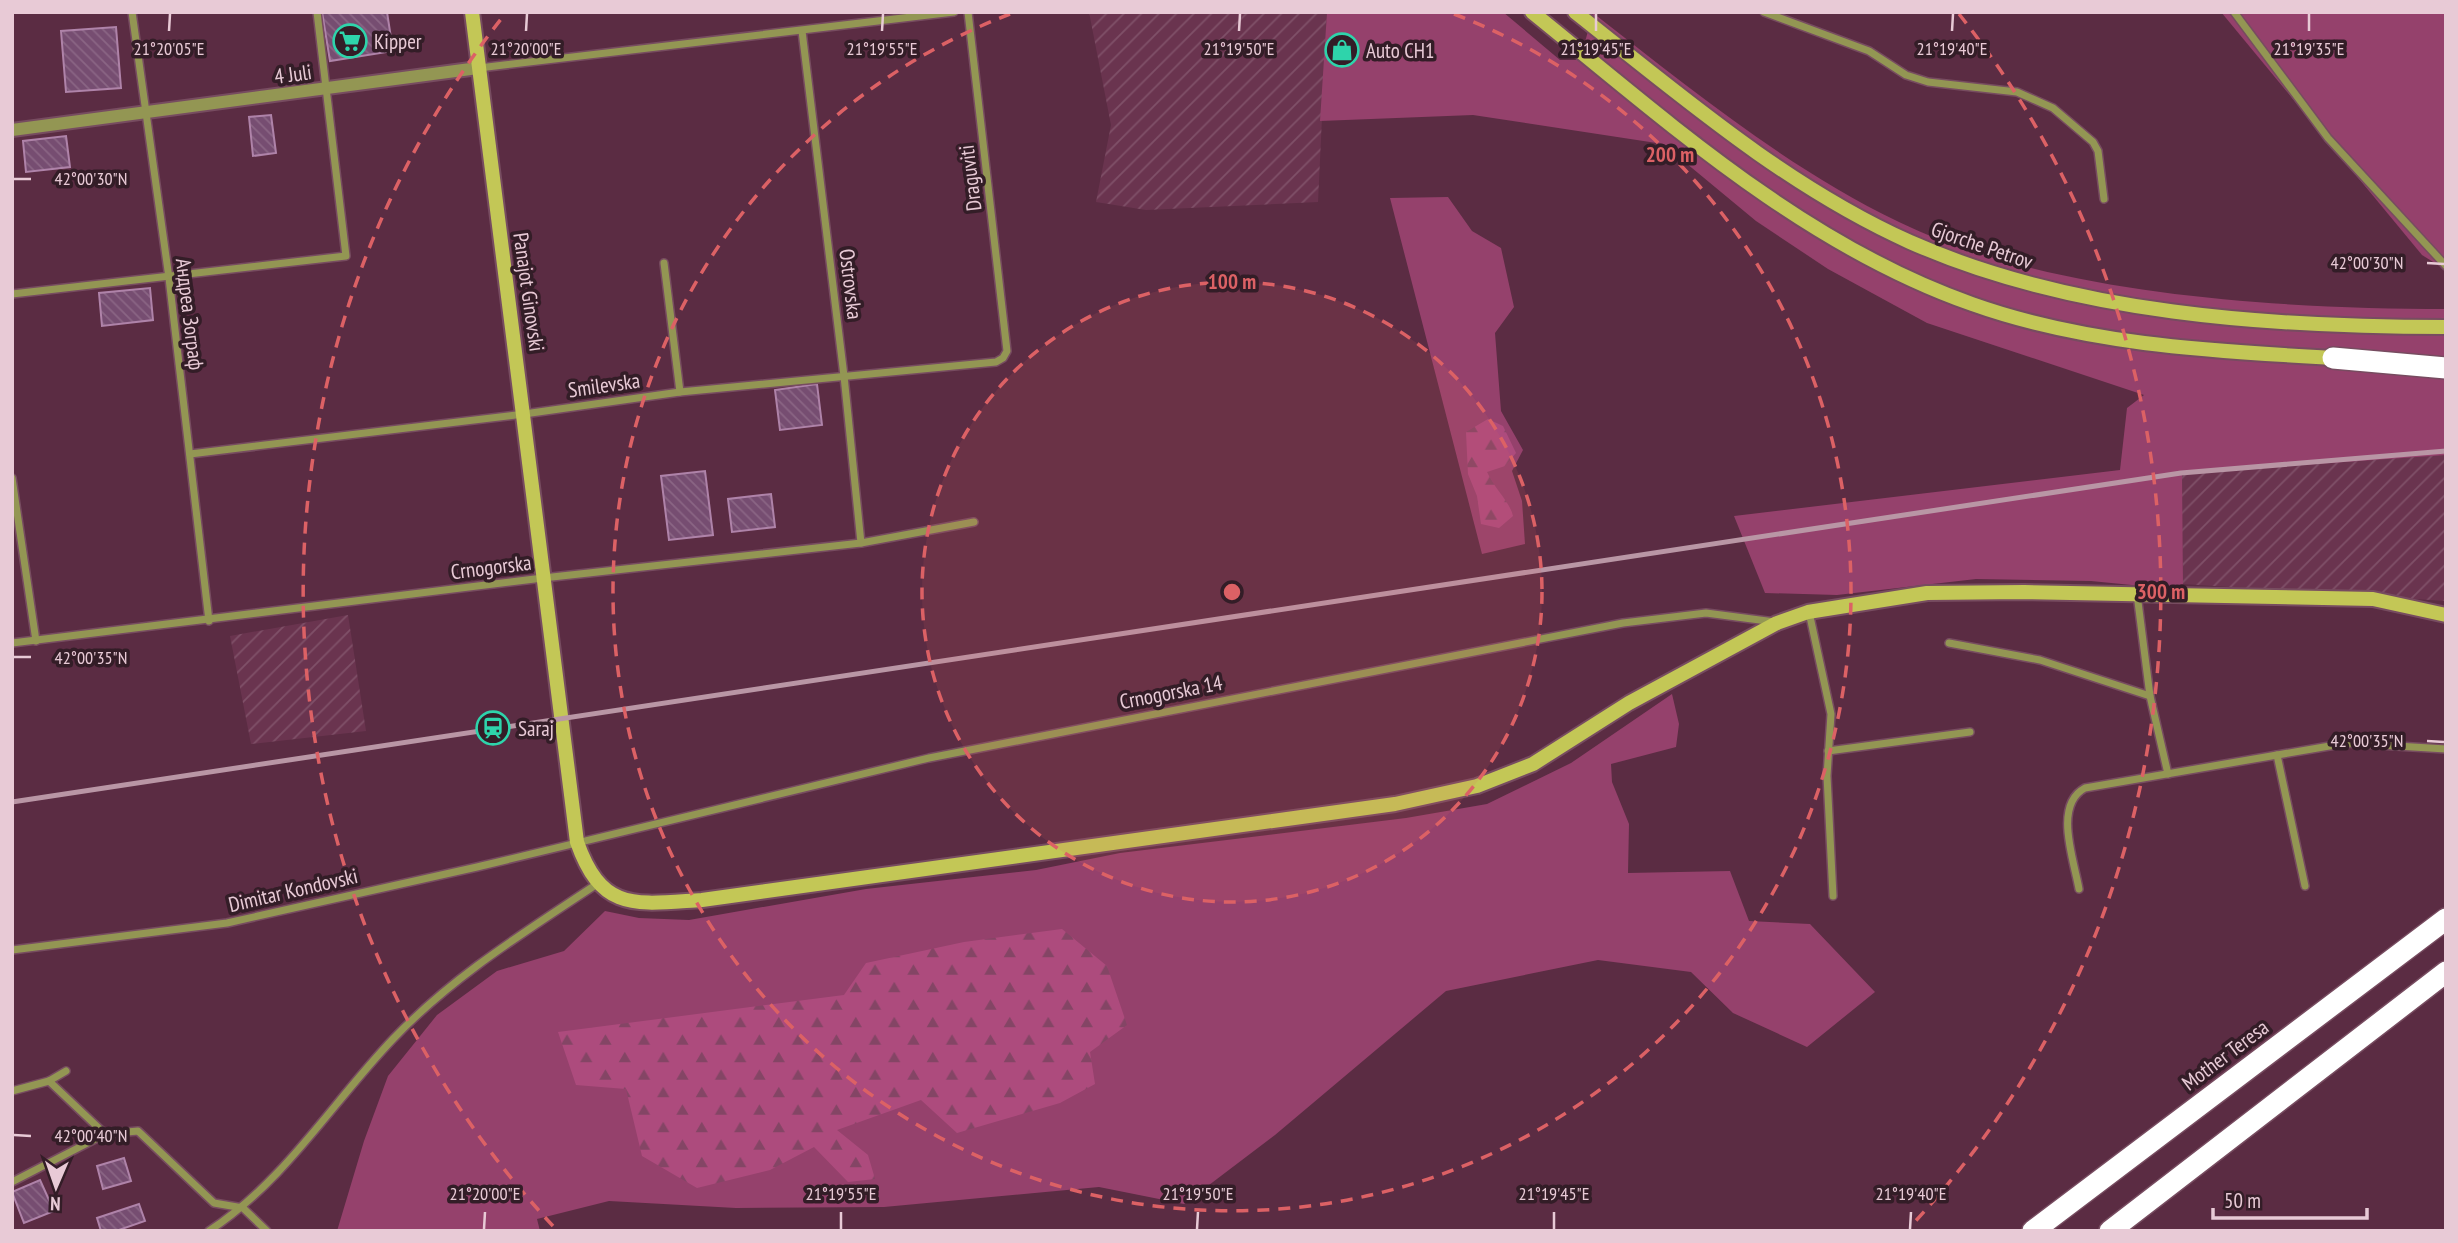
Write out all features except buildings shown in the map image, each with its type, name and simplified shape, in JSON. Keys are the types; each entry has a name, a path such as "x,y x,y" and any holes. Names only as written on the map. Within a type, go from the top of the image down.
{"highway":[{"path":"2333,358 2446,357"},
{"path":"2333,358 2446,369"},
{"name":"Mother Teresa","path":"2033,1231 2446,919"},
{"path":"2110,1231 2446,972"}],"main road":[{"name":"Panajot Ginovski","path":"472,12 577,842 585,866 597,884"},
{"path":"1532,12 1731,170 1828,235 1928,287 2007,315 2104,336 2215,350 2333,358"},
{"name":"Gjorche Petrov","path":"1575,12 1763,155 1830,200 1911,243 1983,270 2065,292 2170,310 2288,321 2446,327"},
{"path":"597,884 617,898 653,903 702,900 1395,804 1477,786 1533,764 1629,703 1777,623 1808,612 1927,593 2137,593 2373,599 2446,615"}],"street":[{"name":"Андреа Зограф","path":"132,12 169,278 209,621"},
{"path":"12,294 346,256 324,89 317,12"},
{"name":"4 Juli","path":"12,130 478,68 954,12"},
{"name":"Draguviti","path":"968,12 1006,340"},
{"path":"1764,12 1869,51 1906,75 1928,82 2017,92 2053,108 2093,142 2098,151 2104,199"},
{"path":"2234,12 2328,138 2446,266"},
{"name":"Ostrovska","path":"802,31 844,376 861,543"},
{"path":"664,263 680,392"},
{"name":"Smilevska","path":"190,454 524,414 680,392 996,362 1003,358 1007,351 1006,340"},
{"path":"12,478 36,641"},
{"name":"Crnogorska","path":"12,643 543,578 861,543 974,522"},
{"path":"2137,593 2150,696 2168,774"},
{"path":"1808,612 1831,714 1826,776 1833,896"},
{"name":"Crnogorska 14","path":"577,842 929,758 1609,626 1706,613 1777,623"},
{"path":"1949,643 2040,660 2150,696"},
{"path":"1828,751 1970,732"},
{"path":"2079,889 2068,815 2073,796 2085,788 2347,743 2446,749"},
{"path":"2277,755 2305,886"},
{"name":"Dimitar Kondovski","path":"12,950 227,923 577,842"},
{"path":"209,1231 243,1208 278,1175 386,1047 440,993 488,956 597,884"},
{"path":"12,1091 49,1082 66,1071"},
{"path":"49,1082 105,1134"},
{"path":"12,1182 105,1134 138,1131 214,1203 243,1208 267,1231"}],"shaded area":[{"path":"1089,12 1327,12 1318,202 1146,210 1096,202 1111,125"},
{"path":"1327,12 1503,12 1560,60 1580,60 1593,13 1741,126 1818,177 1899,222 1959,247 2094,282 2166,293 2312,306 2446,309 2446,455 2182,473 2183,584 2162,588 2091,581 1976,579 1837,595 1765,593 1734,516 2120,470 2127,408 2144,395 1927,323 1828,269 1756,221 1663,144 1473,115 1320,121"},
{"path":"2221,12 2446,12 2446,270 2422,255"},
{"path":"1448,197 1472,231 1501,248 1514,307 1495,333 1501,411 1523,450 1512,471 1522,501 1525,544 1482,554 1390,198"},
{"path":"2446,451 2446,601 2183,584 2181,473"},
{"path":"348,615 366,731 251,744 230,636"},
{"path":"1672,694 1679,724 1676,747 1611,764 1612,782 1629,824 1628,873 1730,871 1749,921 1810,924 1875,992 1807,1047 1733,1013 1691,972 1598,960 1446,991 1275,1135 1184,1204 1099,1187 884,1207 736,1208 609,1201 537,1219 540,1231 337,1231 364,1141 388,1076 437,1015 497,971 564,951 605,911 639,918 689,920 866,889 1036,870 1120,853 1406,818 1487,804 1571,763"}],"green space":[{"path":"1488,419 1503,426 1516,453 1505,466 1487,472 1509,505 1513,516 1499,528 1481,524 1477,496 1468,474 1466,432"},
{"path":"1062,929 1107,966 1127,1025 1090,1052 1095,1084 1060,1103 957,1133 921,1100 837,1130 868,1155 875,1179 848,1182 814,1147 770,1170 697,1188 642,1156 626,1089 576,1085 558,1032 844,995 866,963 964,942"}],"railway":[{"path":"12,802 2181,473 2446,451"}],"place":[{"name":"Kipper","path":"350,41"},
{"name":"Auto CH1","path":"1342,50"},
{"name":"Saraj","path":"493,728"}]}
